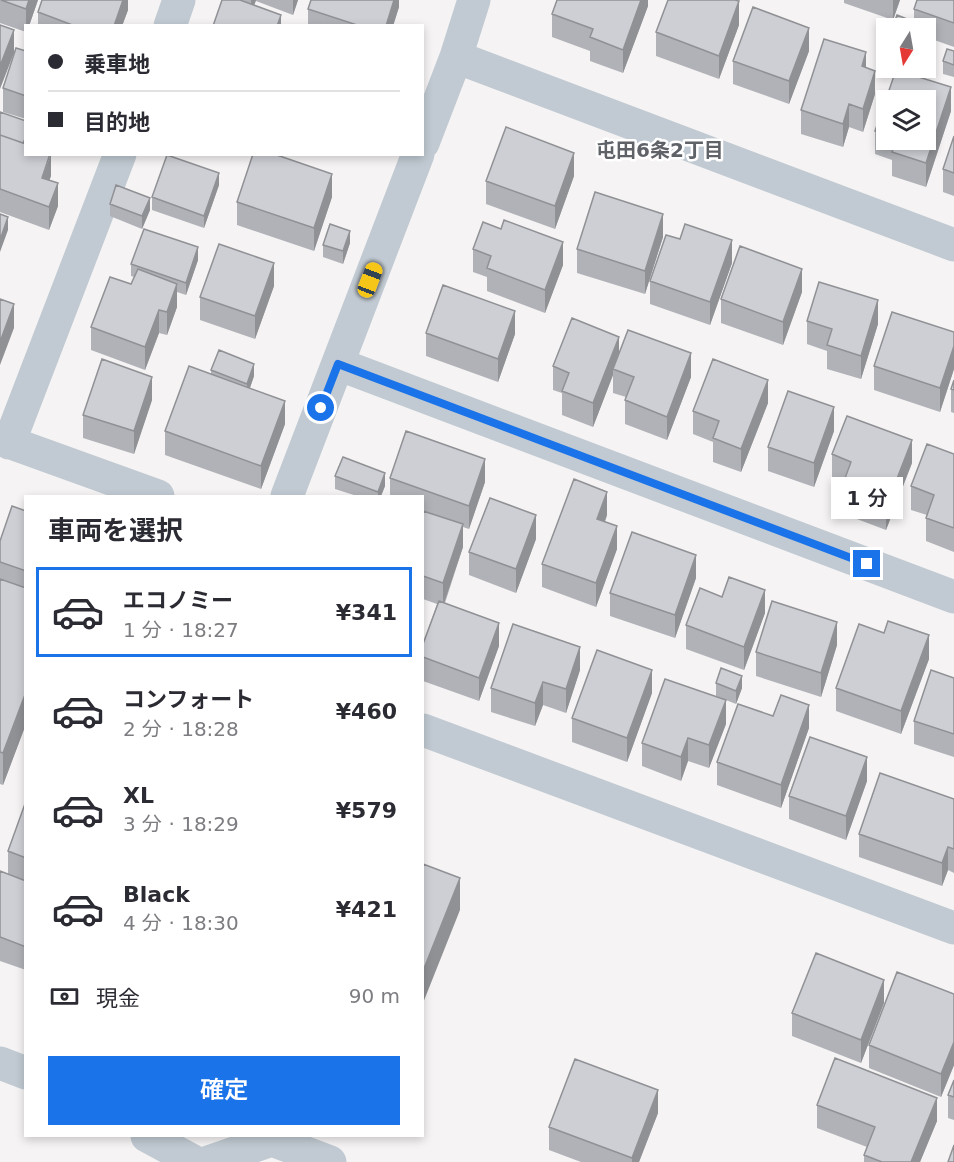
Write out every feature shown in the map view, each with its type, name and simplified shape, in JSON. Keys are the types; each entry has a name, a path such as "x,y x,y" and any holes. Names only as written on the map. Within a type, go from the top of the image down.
{"street":[{"path":"171,24 180,0"},
{"path":"424,140 456,57 474,0"},
{"path":"456,57 954,245"},
{"path":"119,156 5,441 155,495"},
{"path":"287,495 417,156"},
{"path":"338,364 954,597"},
{"path":"424,730 954,928"},
{"path":"0,1063 24,1072"},
{"path":"149,1137 195,1162"},
{"path":"208,1162 272,1140 330,1162"}],"building":[{"path":"1,0 29,0 26,9"},
{"path":"42,0 123,0 115,24 70,24 38,12"},
{"path":"222,0 240,0 281,15 278,24 214,24"},
{"path":"311,0 394,0 387,24 354,24 308,9"},
{"path":"557,0 641,0 623,50 590,37 593,29 552,14"},
{"path":"668,0 739,1 719,56 656,32"},
{"path":"917,0 954,0 954,23 914,9"},
{"path":"753,7 809,28 789,81 733,61"},
{"path":"0,25 14,30 0,66"},
{"path":"824,39 866,52 862,66 875,71 863,109 849,104 843,124 801,110"},
{"path":"16,48 24,50 24,95 3,88"},
{"path":"947,49 954,51 954,65 943,61"},
{"path":"893,78 922,78 951,87 936,133 936,90 889,90"},
{"path":"0,112 24,120 23,143 0,135"},
{"path":"506,127 574,153 555,206 486,181"},
{"path":"0,135 24,143 24,156 49,156 42,178 58,183 49,207 0,189"},
{"path":"954,136 954,173 943,169"},
{"path":"893,150 930,150 926,163 892,152"},
{"path":"167,156 219,173 204,216 152,197"},
{"path":"252,156 280,156 332,174 314,228 237,202"},
{"path":"116,185 150,198 142,216 110,204"},
{"path":"595,192 663,214 645,271 577,249"},
{"path":"0,214 8,217 0,240"},
{"path":"504,220 563,242 545,290 487,268 491,256 473,249 483,222 501,229"},
{"path":"330,224 350,231 343,251 323,245"},
{"path":"685,224 732,240 710,302 650,281 666,235 680,239"},
{"path":"144,229 198,247 186,283 131,264"},
{"path":"219,244 274,263 255,316 200,297"},
{"path":"740,246 802,269 783,322 721,299"},
{"path":"138,269 177,284 167,312 159,310 145,347 91,327 110,277 131,284"},
{"path":"819,282 878,300 861,356 827,345 832,329 807,321"},
{"path":"443,285 515,311 498,359 426,333"},
{"path":"0,299 14,304 0,342"},
{"path":"892,312 954,332 954,346 940,388 874,366"},
{"path":"572,318 619,337 593,403 562,391 569,373 553,366"},
{"path":"628,330 691,353 667,417 625,400 634,377 613,369"},
{"path":"219,350 254,364 247,384 211,370"},
{"path":"102,359 152,377 134,431 83,415"},
{"path":"713,359 768,380 741,449 713,438 719,421 693,411"},
{"path":"189,366 285,401 261,466 165,431"},
{"path":"788,391 834,407 814,463 768,447"},
{"path":"847,416 912,440 886,507 841,489 851,462 832,454"},
{"path":"406,431 485,459 469,506 390,478"},
{"path":"927,444 954,454 954,528 926,518 934,495 911,486"},
{"path":"343,457 385,473 378,492 335,476"},
{"path":"574,479 607,492 597,519 617,526 596,583 542,564"},
{"path":"490,498 536,515 516,569 469,552"},
{"path":"12,506 24,510 24,570 0,562 0,541"},
{"path":"424,511 463,524 443,583 424,576"},
{"path":"632,532 696,555 675,615 610,593"},
{"path":"729,577 765,590 744,647 686,625 700,588 722,597"},
{"path":"0,579 24,587 24,697 3,753 0,752"},
{"path":"439,601 499,623 479,678 424,657 424,641"},
{"path":"772,601 837,622 821,673 756,652"},
{"path":"888,621 929,635 901,711 836,688 859,624 884,633"},
{"path":"513,624 580,647 566,689 543,682 535,703 491,688"},
{"path":"597,650 652,670 627,738 572,718"},
{"path":"721,668 742,676 736,691 716,683"},
{"path":"931,670 954,678 954,734 914,721"},
{"path":"665,679 726,700 709,745 688,738 681,757 642,743"},
{"path":"781,695 809,705 781,785 717,762 738,704 773,716"},
{"path":"810,737 867,757 846,816 789,796"},
{"path":"880,773 954,799 954,849 948,847 942,863 859,834"},
{"path":"24,807 24,857 8,851"},
{"path":"424,864 460,878 424,968"},
{"path":"0,871 24,880 24,946 0,937"},
{"path":"816,953 884,980 861,1040 792,1013"},
{"path":"897,972 954,994 954,1042 941,1074 869,1045"},
{"path":"835,1058 937,1098 911,1162 882,1162 864,1155 875,1127 817,1105"},
{"path":"575,1059 658,1090 632,1158 549,1127"},
{"path":"954,1080 954,1097 948,1095"},
{"path":"954,1145 954,1162 948,1162"}],"district":[{"name":"屯田6条2丁目","path":"660,150"}],"route":[{"path":"321,408 338,364 867,564"}]}
